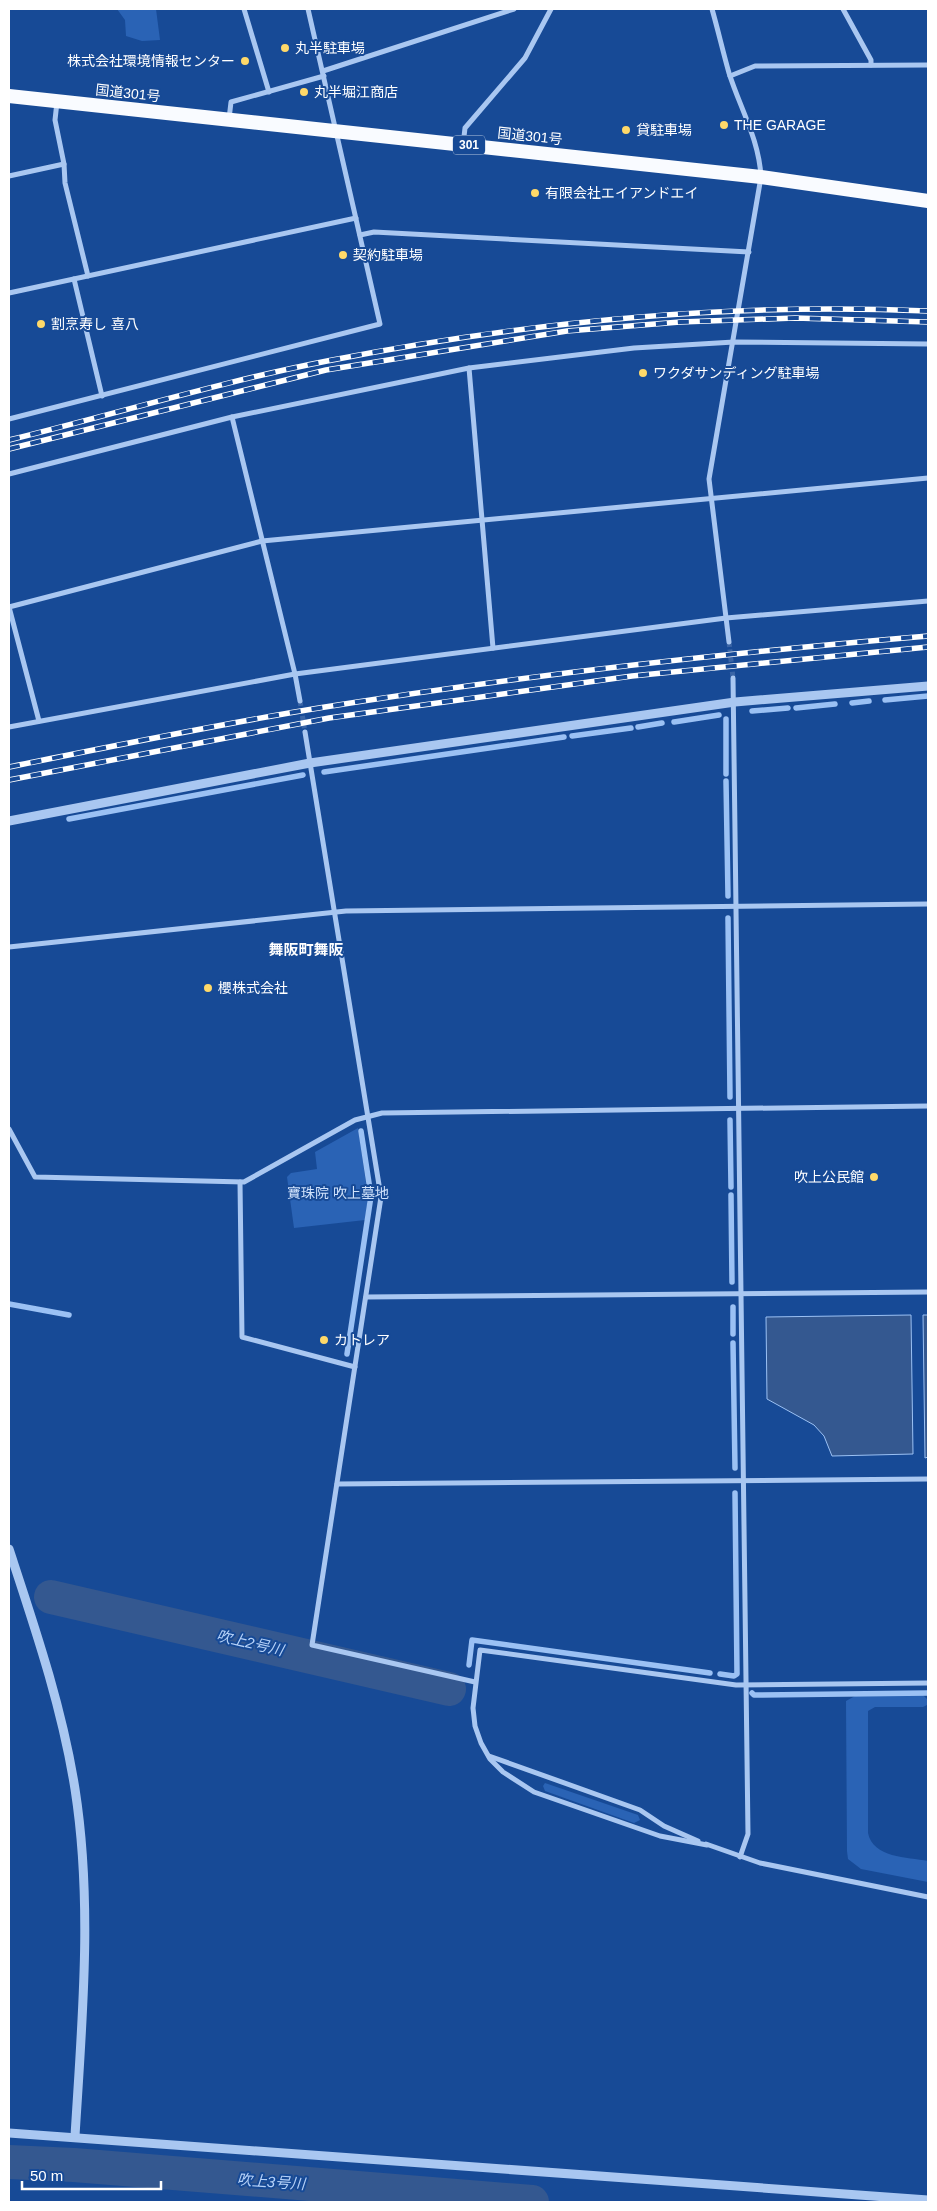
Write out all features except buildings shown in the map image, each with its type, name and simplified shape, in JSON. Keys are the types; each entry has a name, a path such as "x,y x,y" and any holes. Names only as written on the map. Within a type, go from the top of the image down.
{"highway":[{"name":"国道301号","path":"9,96 761,177 928,201"}],"street":[{"path":"244,9 269,92"},
{"path":"9,419 380,324 308,9"},
{"path":"229,120 231,102 324,74 514,9"},
{"path":"463,145 465,128 525,58 550,9"},
{"path":"712,9 730,76 749,120 760,162 761,177 709,479 729,642"},
{"path":"843,9 871,60 871,65"},
{"path":"730,76 755,66 928,65"},
{"path":"57,101 55,120 64,164 65,183 88,276"},
{"path":"9,176 64,164"},
{"path":"9,293 356,218"},
{"path":"360,235 374,232 749,252"},
{"path":"74,279 102,396"},
{"path":"9,474 232,417 469,368 634,348 734,342 928,344"},
{"path":"469,368 493,648"},
{"path":"232,417 300,701"},
{"path":"39,721 9,607 262,541 711,497 928,478"},
{"path":"9,728 295,674 726,618 928,601"},
{"path":"734,678 748,1834 740,1857"},
{"path":"9,821 310,763 735,702 928,686"},
{"path":"305,732 381,1197 312,1645 475,1682"},
{"path":"9,947 335,913 928,904"},
{"path":"9,1129 35,1177 244,1182 355,1120 382,1113 928,1106"},
{"path":"240,1182 242,1337 355,1367"},
{"path":"366,1297 928,1292"},
{"path":"337,1484 928,1479"},
{"path":"9,1549 57,1703 69,1754 80,1824 85,1930 76,2136"},
{"path":"707,1845 660,1836 534,1792 502,1772 489,1756 475,1726 473,1708 480,1650 747,1685 928,1682"},
{"path":"489,1756 640,1810 664,1826 707,1845 760,1864 928,1898"},
{"path":"9,2133 76,2136 928,2200"}],"green space":[{"path":"117,9 156,9 160,40 142,41 126,36 125,20"},
{"name":"寶珠院 吹上墓地","path":"358,1128 368,1197 365,1220 294,1228 287,1177 291,1173 317,1169 315,1152"},
{"path":"78,1609 411,1685 415,1691 408,1696 80,1620 75,1612"},
{"path":"923,1695 928,1700 927,1705 923,1707 875,1707 868,1711 868,1833 871,1841 884,1852 928,1861 928,1882 861,1869 848,1859 847,1851 846,1701 855,1696"},
{"path":"545,1783 638,1815 640,1820 634,1823 545,1791 543,1786"}],"shaded area":[{"path":"911,1315 913,1454 832,1456 824,1436 814,1425 767,1399 766,1317"},
{"path":"923,1315 928,1315 928,1457 925,1458"}],"waterway":[{"path":"885,700 928,696"},
{"path":"852,703 869,701"},
{"path":"796,708 835,704"},
{"path":"752,711 788,708"},
{"path":"674,722 719,715"},
{"path":"726,719 726,774"},
{"path":"638,727 662,723"},
{"path":"572,736 631,728"},
{"path":"324,772 564,737"},
{"path":"69,819 303,775"},
{"path":"726,781 728,896"},
{"path":"728,918 730,1097"},
{"path":"730,1120 731,1187"},
{"path":"347,1354 371,1196 361,1131"},
{"path":"731,1195 732,1282"},
{"path":"9,1304 69,1315"},
{"path":"733,1307 733,1334"},
{"path":"733,1343 735,1468"},
{"path":"720,1674 734,1676 737,1674 735,1493"},
{"name":"吹上2号川","path":"51,1597 449,1689"},
{"path":"469,1665 472,1640 710,1673"},
{"path":"752,1693 754,1695 928,1693"},
{"name":"吹上3号川","path":"9,2162 74,2165 532,2202"}],"tunnel":[{"path":"729,642 733,678"},
{"path":"300,701 305,732"}],"railway":[{"path":"9,440 287,369 476,335 626,318 702,313 852,309 928,311"},
{"path":"9,449 326,370 567,331 680,322 795,318 928,322"},
{"path":"9,767 246,721 400,695 626,666 928,636"},
{"path":"9,780 329,718 632,676 928,647"}],"place":[{"name":"丸半駐車場","path":"285,48"},
{"name":"株式会社環境情報センター","path":"245,61"},
{"name":"丸半堀江商店","path":"304,92"},
{"name":"THE GARAGE","path":"724,125"},
{"name":"貸駐車場","path":"626,130"},
{"name":"有限会社エイアンドエイ","path":"535,193"},
{"name":"契約駐車場","path":"343,255"},
{"name":"割烹寿し 喜八","path":"41,324"},
{"name":"ワクダサンディング駐車場","path":"643,373"},
{"name":"櫻株式会社","path":"208,988"},
{"name":"吹上公民館","path":"874,1177"},
{"name":"カトレア","path":"324,1340"}],"district":[{"name":"舞阪町舞阪","path":"306,950"}]}
